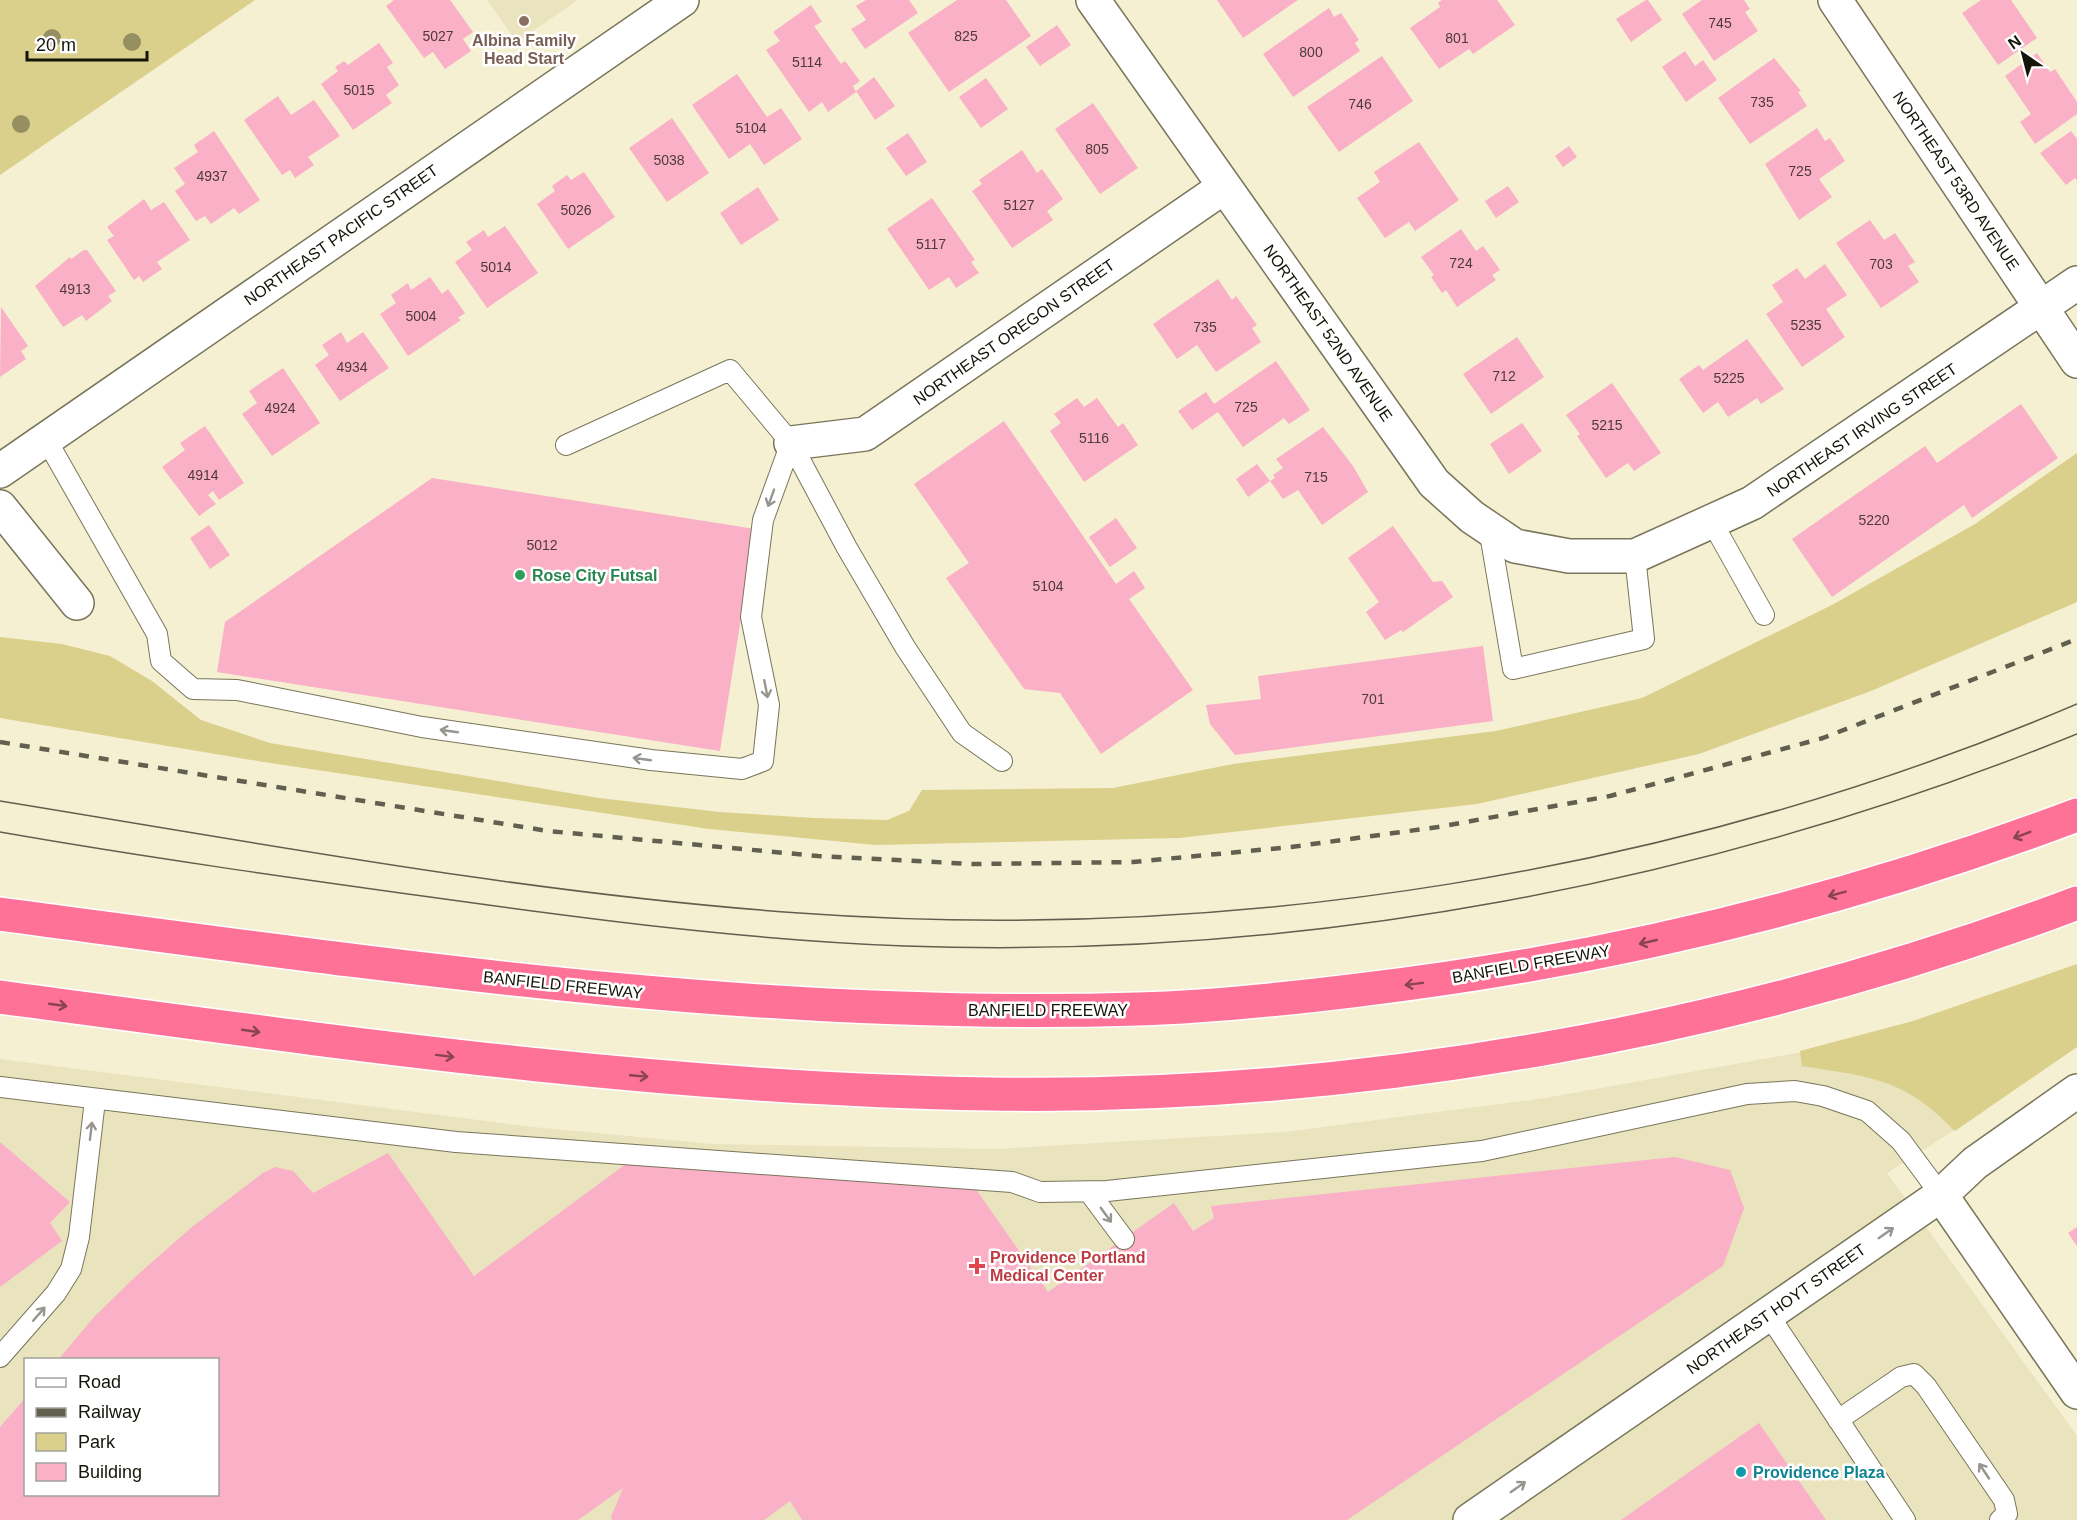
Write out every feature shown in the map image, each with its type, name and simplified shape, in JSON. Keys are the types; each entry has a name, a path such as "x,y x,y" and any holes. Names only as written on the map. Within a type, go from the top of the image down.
{"highway":[{"name":"BANFIELD FREEWAY","path":"0,914 414,969 704,998 993,1011 1142,1009 1331,994 1433,982 1575,959 1717,927 1860,888 1999,844 2077,814"},
{"path":"0,997 409,1052 700,1081 849,1090 993,1094 1146,1092 1293,1082 1444,1064 1590,1040 1737,1008 1884,968 2077,903"}],"street":[{"name":"NORTHEAST PACIFIC STREET","path":"0,471 682,0"},
{"name":"NORTHEAST 52ND AVENUE","path":"1093,0 1434,483 1515,546 1569,556 1635,556"},
{"name":"NORTHEAST 53RD AVENUE","path":"1835,0 2077,361"},
{"name":"NORTHEAST OREGON STREET","path":"791,443 865,434 1224,187"},
{"name":"NORTHEAST IRVING STREET","path":"1635,556 1752,503 2042,309 2077,283"},
{"path":"0,507 77,603"},
{"name":"NORTHEAST HOYT STREET","path":"1470,1520 1941,1195 1975,1163 2077,1091"},
{"path":"1941,1195 2077,1392"}],"lane":[{"path":"566,445 730,370 791,443 900,637 962,733 1002,761"},
{"path":"46,439 157,634 161,661 194,689 237,690 422,728 651,760 742,769 763,761 769,705 751,617 763,520 791,443"},
{"path":"1712,522 1764,615"},
{"path":"1489,528 1513,669 1644,639 1635,556"},
{"path":"0,1087 456,1142 1011,1182 1040,1192 1089,1192 1482,1151 1747,1094 1795,1091 1823,1095 1867,1111 1901,1141 1941,1195"},
{"path":"0,1357 56,1293 71,1269 79,1238 95,1100"},
{"path":"1089,1192 1124,1239"},
{"path":"1768,1314 1905,1520"},
{"path":"1838,1420 1901,1377 1914,1374 1926,1386 2004,1500 2007,1514 2000,1520"}],"shaded area":[{"name":"Albina Family Head Start","path":"487,0 578,0 517,42"},
{"name":"Providence Portland Medical Center","path":"1814,1050 1983,1112 1887,1173 2077,1436 2077,1520 0,1520 0,1059 533,1127 713,1144 997,1149 1284,1132 1545,1098"}],"green space":[{"path":"0,0 255,0 0,175"},
{"path":"2077,453 2077,602 1871,691 1699,754 1477,804 1179,838 875,845 709,829 264,762 0,718 0,637 62,644 110,656 152,681 201,720 270,743 599,798 719,812 887,820 909,811 922,790 1113,788 1233,764 1496,731 1642,698 1832,605 1975,524"},
{"path":"2077,964 2077,1047 1955,1131 1937,1113 1902,1090 1867,1077 1802,1066 1800,1051 1913,1021"}],"building":[{"path":"394,0 450,0 473,32 463,39 471,51 445,69 433,52 424,58 386,6"},
{"path":"866,0 909,0 918,13 865,49 851,29 866,20 856,6"},
{"path":"957,0 1006,0 1031,36 949,92 908,33"},
{"path":"1217,0 1298,0 1243,38"},
{"path":"1442,0 1497,0 1515,25 1473,54 1469,49 1439,69 1410,28 1440,7 1438,3"},
{"path":"1646,0 1662,20 1631,42 1616,19"},
{"path":"1702,0 1744,0 1750,9 1745,12 1758,31 1714,61 1682,14"},
{"path":"1981,0 2011,0 2037,38 1998,65 1962,13"},
{"path":"811,5 822,22 814,26 841,64 845,61 860,81 853,86 856,92 828,112 822,102 809,112 766,50 780,41 773,32"},
{"path":"1329,8 1334,17 1341,13 1359,40 1355,43 1360,51 1293,97 1263,54"},
{"path":"1057,25 1071,45 1040,66 1026,47"},
{"path":"379,43 393,63 387,67 399,85 386,95 392,103 353,130 321,84 338,71 335,67 344,61 348,65"},
{"path":"1685,51 1695,66 1703,60 1717,80 1686,102 1662,67"},
{"path":"2037,53 2050,72 2055,69 2077,102 2077,114 2035,144 2020,122 2031,114 2005,76"},
{"path":"1382,56 1413,101 1339,152 1307,107"},
{"path":"1774,58 1801,91 1798,92 1807,106 1750,144 1718,98"},
{"path":"737,74 767,117 781,108 802,139 764,165 750,144 729,159 692,105"},
{"path":"874,77 895,106 875,120 856,91"},
{"path":"986,78 1008,109 981,128 959,97"},
{"path":"278,96 291,115 314,100 340,136 308,157 314,165 295,178 290,170 282,175 244,120"},
{"path":"1093,103 1138,168 1100,194 1055,129"},
{"path":"672,118 709,173 667,202 629,148"},
{"path":"1817,128 1825,141 1830,138 1845,161 1819,179 1832,197 1799,220 1765,164"},
{"path":"214,131 260,200 239,214 234,208 211,224 205,216 196,221 175,191 185,184 174,168 198,152 194,145"},
{"path":"2071,131 2077,139 2077,181 2075,178 2066,185 2040,153"},
{"path":"908,133 927,162 906,176 886,148"},
{"path":"1419,142 1459,200 1415,231 1409,222 1385,238 1357,198 1380,182 1374,172"},
{"path":"1569,146 1577,157 1563,167 1555,156"},
{"path":"1022,150 1037,173 1042,169 1063,199 1047,211 1053,220 1012,248 972,191 982,184 979,180"},
{"path":"584,172 615,217 568,249 537,204 555,191 552,186 567,175 571,180"},
{"path":"1508,186 1519,202 1496,218 1485,201"},
{"path":"758,187 779,220 741,245 720,213"},
{"path":"932,198 975,260 971,262 979,273 956,288 949,277 929,290 887,229"},
{"path":"144,199 151,210 164,202 190,240 157,262 162,269 143,282 139,276 134,280 107,240 114,236 107,227"},
{"path":"1870,220 1884,240 1895,233 1915,262 1908,266 1919,282 1881,308 1836,243"},
{"path":"505,226 538,273 487,308 455,262 472,250 466,242 484,230 488,237"},
{"path":"1461,229 1476,251 1483,246 1500,270 1492,275 1496,280 1457,307 1446,290 1442,293 1431,277 1434,275 1421,257"},
{"path":"87,250 116,291 108,296 112,301 86,321 82,315 63,327 35,286 70,257 71,259"},
{"path":"1825,264 1847,295 1826,309 1845,337 1802,367 1766,314 1783,302 1772,285 1797,268 1805,279"},
{"path":"430,277 442,294 448,289 465,313 458,318 461,320 408,356 380,314 396,303 391,295 408,283 411,290"},
{"path":"1218,279 1232,300 1236,296 1257,325 1252,328 1261,342 1216,372 1197,345 1177,359 1153,324"},
{"path":"1,307 28,346 21,351 26,359 0,377"},
{"path":"341,332 347,343 363,332 389,368 340,401 315,365 329,355 322,345"},
{"path":"1517,337 1544,377 1491,414 1463,374"},
{"path":"1747,339 1784,389 1761,404 1757,398 1728,417 1718,402 1703,413 1679,379 1699,365 1703,370"},
{"path":"1276,361 1310,410 1289,424 1284,418 1243,447 1218,412 1192,430 1178,411 1206,392 1214,404"},
{"path":"283,368 320,423 272,456 242,414 257,403 249,391"},
{"path":"1612,383 1661,453 1634,471 1628,463 1606,478 1577,436 1580,434 1566,415"},
{"path":"1077,398 1084,407 1097,398 1118,427 1123,423 1138,445 1084,482 1050,431 1061,423 1054,414"},
{"path":"2021,404 2058,458 1972,518 1964,505 1832,597 1792,539 1925,446 1937,463"},
{"path":"1004,421 1116,584 1134,571 1145,588 1129,599 1193,690 1101,754 1060,693 1024,689 946,578 969,563 914,484"},
{"path":"1522,423 1542,451 1509,474 1490,444"},
{"path":"205,426 244,483 219,500 213,491 208,495 216,504 199,516 162,467 185,450 180,443"},
{"path":"1323,427 1353,466 1368,492 1322,525 1298,490 1283,499 1270,481 1275,478 1273,475 1283,468 1276,459"},
{"path":"1257,464 1270,481 1248,497 1236,479"},
{"name":"Rose City Futsal","path":"432,478 755,529 720,751 217,672 225,622"},
{"path":"1116,518 1137,548 1110,567 1089,537"},
{"path":"209,525 230,555 210,569 190,538"},
{"path":"1393,526 1433,582 1442,581 1453,597 1403,632 1401,630 1385,640 1366,612 1379,602 1348,558"},
{"path":"1483,646 1493,721 1235,755 1210,724 1206,705 1261,699 1258,676"},
{"path":"0,1142 70,1202 50,1223 62,1241 0,1287"},
{"path":"388,1153 474,1276 638,1155 968,1178 1048,1292 1174,1203 1193,1231 1214,1218 1211,1206 1675,1157 1730,1170 1744,1208 1723,1266 1347,1520 802,1520 790,1501 764,1520 612,1520 611,1517 623,1488 578,1520 0,1520 0,1427 24,1399 24,1496 219,1496 219,1358 60,1358 94,1317 134,1278 192,1227 263,1173 275,1167 293,1171 313,1193"},
{"path":"2077,1227 2077,1246 2068,1233"},
{"name":"Providence Plaza","path":"1759,1423 1826,1520 1621,1520"}],"tram line":[{"path":"0,801 398,866 598,894 799,913 962,920 1125,917 1288,905 1450,884 1611,853 1770,813 1925,763 2077,704"},
{"path":"0,832 268,874 549,913 726,934 905,946 1055,947 1205,940 1354,925 1502,901 1649,871 1794,832 1937,787 2077,734"}],"railway":[{"path":"0,742 548,831 818,856 973,864 1133,862 1291,847 1438,827 1610,796 1823,738 2077,639"}],"place":[{"name":"Albina Family Head Start","path":"524,21"},
{"name":"Rose City Futsal","path":"520,575"},
{"name":"Providence Portland Medical Center","path":"977,1266"},
{"name":"Providence Plaza","path":"1741,1472"}]}
